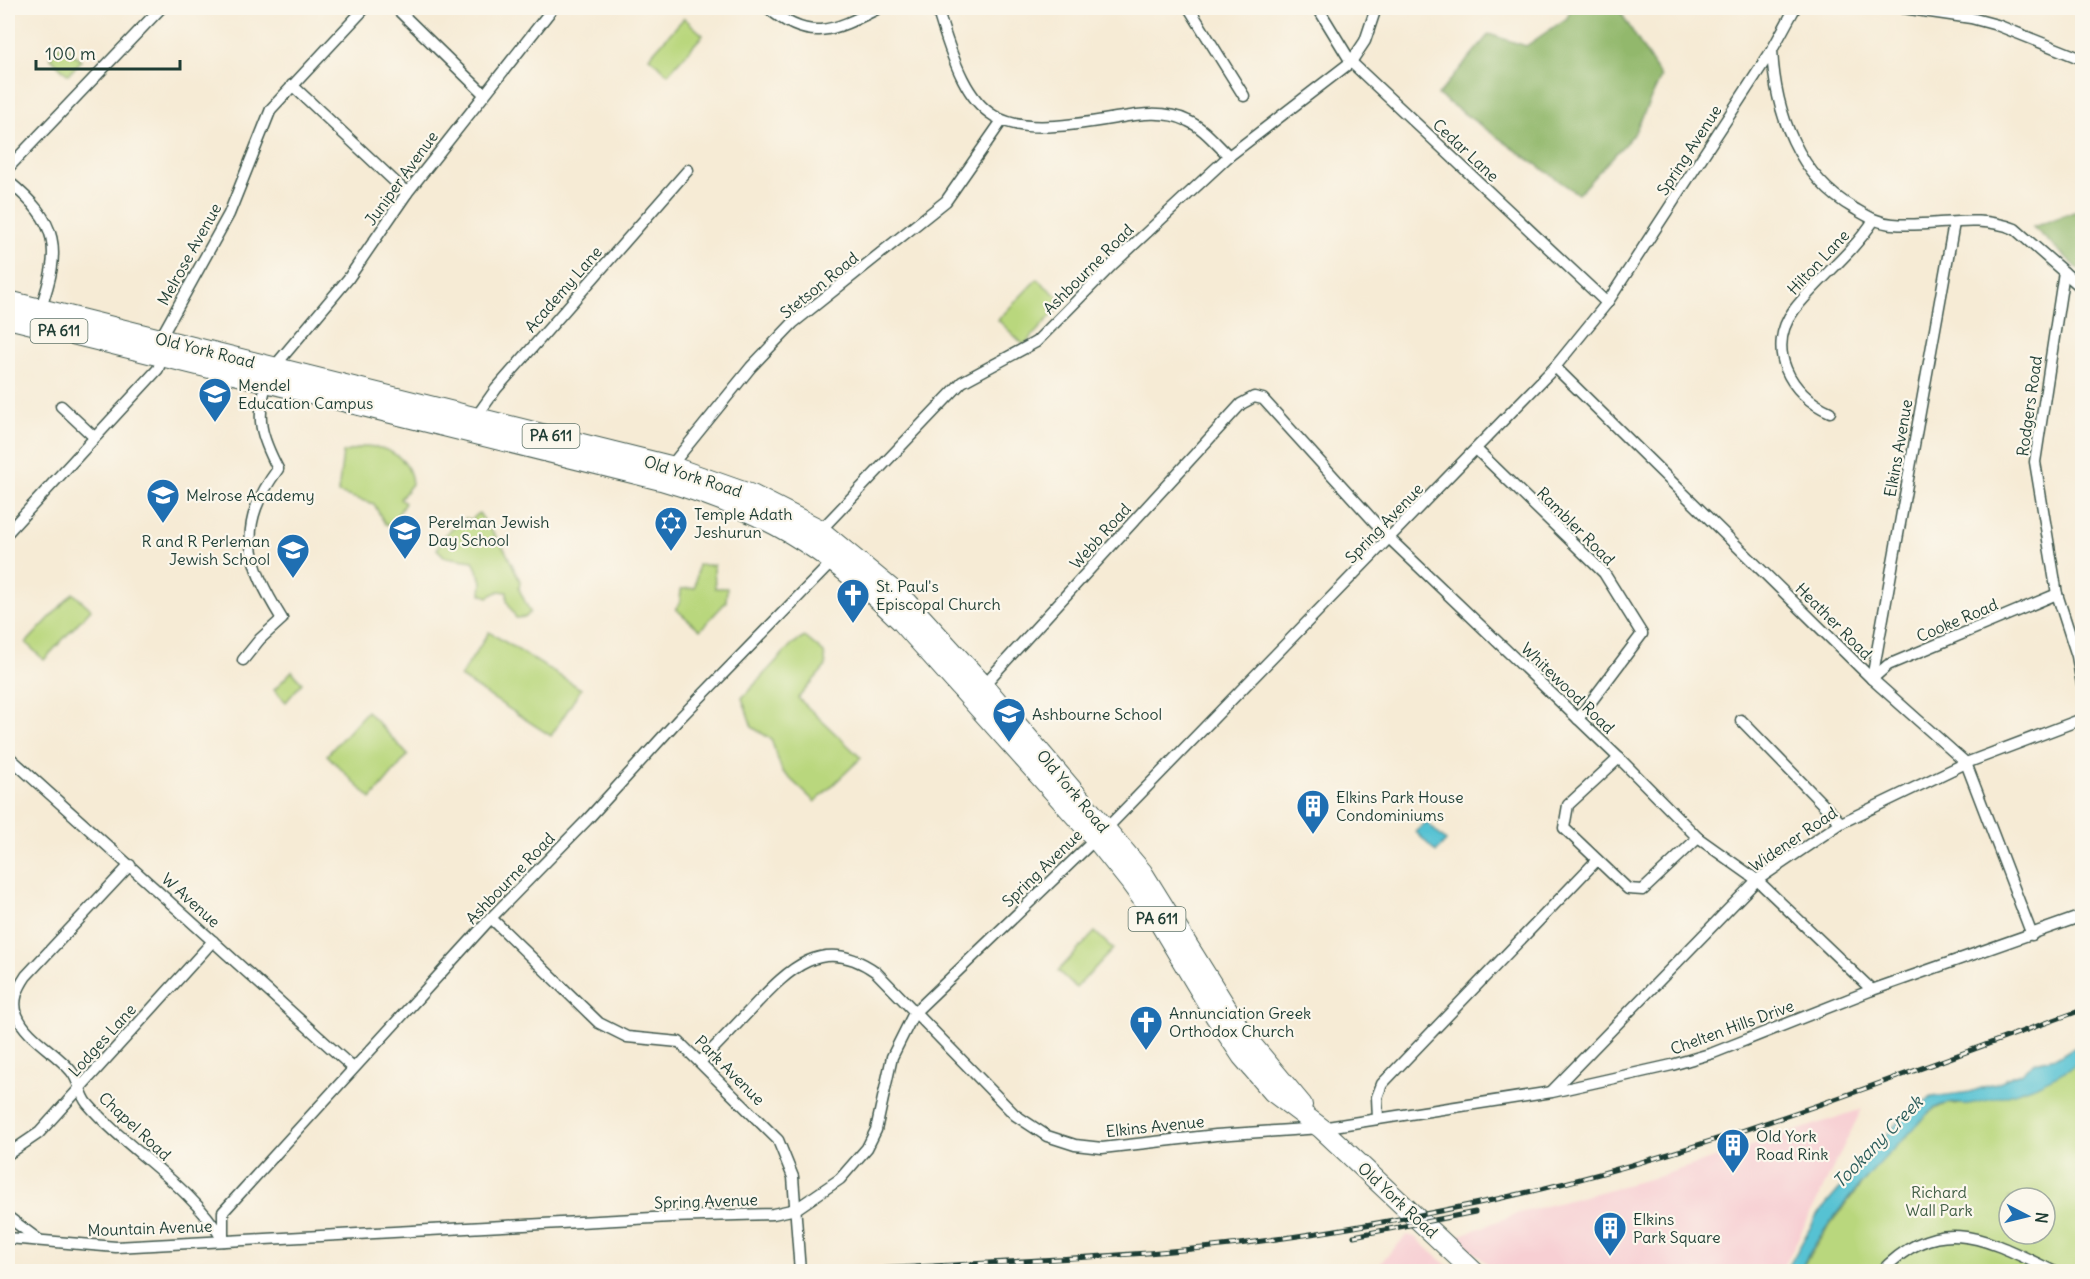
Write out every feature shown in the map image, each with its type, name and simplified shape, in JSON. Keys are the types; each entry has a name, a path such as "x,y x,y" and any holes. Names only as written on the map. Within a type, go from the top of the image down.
{"highway":[{"name":"Old York Road","path":"8,301 161,348"},
{"name":"Old York Road","path":"8,318 161,348 666,473 761,516 815,537 906,602 977,692 1100,833 1158,920 1215,1017 1242,1056 1273,1092 1321,1128 1474,1272"}],"street":[{"path":"8,168 161,8"},
{"name":"Melrose Avenue","path":"8,532 158,369 161,348 229,214 271,110 365,8"},
{"path":"396,8 484,94"},
{"name":"Juniper Avenue","path":"243,660 260,639 282,619 269,597 251,548 249,532 260,492 278,469 265,445 261,425 260,404 271,375 348,279 407,193 554,8"},
{"path":"768,8 783,20 802,29 822,31 841,27 879,8"},
{"path":"937,8 952,58 963,81 981,107 1001,122 1053,128 1145,114 1166,114 1196,125 1229,156"},
{"path":"1189,8 1244,96"},
{"name":"Cedar Lane","path":"1317,8 1351,62 1607,303"},
{"name":"Ashbourne Road","path":"815,537 962,382 1036,342 1113,264 1229,156 1351,62 1365,41 1376,8"},
{"name":"Spring Avenue","path":"223,1240 773,1214 796,1209 840,1179 867,1148 876,1130 892,1057 914,1013 1100,833 1477,450 1555,367 1607,303 1772,50 1795,8"},
{"path":"1903,8 1971,18 1997,25 2082,59"},
{"path":"1772,50 1775,84 1782,114 1802,158 1831,191 1874,220 1893,224 1988,222 2015,229 2082,288"},
{"path":"292,85 407,193"},
{"name":"Stetson Road","path":"666,473 751,367 793,323 946,201 1001,122"},
{"name":"Academy Lane","path":"470,425 496,389 688,170"},
{"path":"8,181 32,201 51,235 54,267 40,309"},
{"name":"Hilton Lane","path":"1830,412 1804,395 1789,379 1782,355 1784,332 1794,310 1856,247 1874,220"},
{"name":"Elkins Avenue","path":"1872,679 1954,222"},
{"name":"Rodgers Road","path":"2064,272 2035,462 2057,594 2077,656 2082,684"},
{"name":"Heather Road","path":"1555,367 1872,679 1966,763 2032,935"},
{"name":"Whitewood Road","path":"1254,397 1269,404 1390,539 1619,758 1698,838 1757,880 1872,990"},
{"name":"Webb Road","path":"977,692 1241,404 1254,397"},
{"path":"61,406 94,438"},
{"name":"Rambler Road","path":"1477,450 1604,573 1642,634 1578,719"},
{"name":"Ashbourne Road","path":"223,1240 223,1212 352,1067 491,918 587,820 679,719 838,555"},
{"name":"Cooke Road","path":"1872,679 1888,665 2057,594"},
{"name":"Widener Road","path":"1552,1092 1757,880 1841,823 1966,763 2082,719"},
{"path":"1741,720 1841,823"},
{"path":"1619,758 1568,805 1564,828 1628,890 1643,890 1698,838"},
{"path":"8,773 12,760"},
{"name":"W Avenue","path":"12,760 352,1067"},
{"path":"1378,1119 1377,1096 1382,1084 1598,860"},
{"name":"Chapel Road","path":"130,865 26,976 14,1004 23,1026 73,1072 86,1102 207,1214 223,1240"},
{"name":"Chelten Hills Drive","path":"1378,1119 1552,1092 1672,1065 1713,1053 1872,990 2082,916"},
{"name":"Park Avenue","path":"491,918 599,1023 627,1037 679,1042 701,1061 778,1140 793,1177 800,1272"},
{"name":"Lodges Lane","path":"8,1154 39,1133 213,941"},
{"name":"Elkins Avenue","path":"701,1061 786,973 812,959 840,957 865,964 876,972 1015,1115 1047,1136 1076,1145 1102,1148 1216,1135 1321,1128 1378,1119"},
{"path":"8,1217 40,1240"},
{"path":"1881,1272 1914,1245 1950,1236 1970,1237 1996,1243 2055,1272"},
{"name":"Mountain Avenue","path":"8,1238 116,1247 223,1240"}],"shaded area":[{"path":"1862,1109 1782,1271 1496,1271 1456,1237 1519,1213 1660,1176"},
{"path":"1407,1235 1415,1237 1453,1271 1383,1271 1377,1266"}],"green space":[{"path":"1571,8 1618,8 1661,77 1634,134 1578,194 1438,95 1489,34 1526,46 1567,18"},
{"path":"684,18 703,35 668,74 649,57"},
{"path":"63,43 81,61 68,75 50,57"},
{"path":"2082,209 2082,272 2033,227"},
{"path":"1037,279 1064,302 1024,345 998,320"},
{"path":"366,446 383,449 397,456 403,461 410,475 412,484 400,499 405,503 391,526 385,524 374,504 338,493 343,453"},
{"path":"479,513 505,550 520,581 519,589 530,612 526,617 516,618 507,601 507,592 499,591 488,597 481,594 482,581 473,561 445,557 437,549 445,535 466,518 471,520"},
{"path":"698,565 714,565 715,588 727,588 726,602 700,630 676,609 680,602 681,589 695,588"},
{"path":"73,593 91,609 44,660 26,643"},
{"path":"489,632 581,689 551,736 460,677"},
{"path":"805,637 824,653 826,666 798,698 861,758 815,802 782,771 771,739 752,727 742,698 792,644"},
{"path":"292,671 302,683 286,702 274,690"},
{"path":"367,711 408,755 371,799 327,755"},
{"path":"1095,932 1113,949 1076,988 1058,971"},
{"name":"Richard Wall Park","path":"2082,1054 2082,1271 1799,1272 1830,1224 1883,1157 1929,1112 1947,1103 1956,1105"}],"water":[{"path":"1426,822 1446,841 1436,852 1416,832"},
{"path":"2082,1045 2082,1060 2056,1076 2013,1094 1968,1104 1945,1104 1929,1113 1848,1199 1822,1234 1799,1271 1786,1271 1818,1214 1903,1116 1932,1097 1970,1092 1999,1082 2020,1073 2035,1062 2060,1056"}],"railway":[{"path":"817,1272 1091,1257 1223,1246 1347,1228 1470,1205 1656,1158 1799,1112 2082,1010"},
{"path":"1354,1236 1475,1212"}],"place":[{"name":"Mendel Education Campus","path":"215,423"},
{"name":"Melrose Academy","path":"163,524"},
{"name":"Temple Adath Jeshurun","path":"671,552"},
{"name":"Perelman Jewish Day School","path":"405,560"},
{"name":"R and R Perleman Jewish School","path":"293,579"},
{"name":"St. Paul's Episcopal Church","path":"853,624"},
{"name":"Ashbourne School","path":"1009,743"},
{"name":"Elkins Park House Condominiums","path":"1313,835"},
{"name":"Annunciation Greek Orthodox Church","path":"1146,1051"},
{"name":"Old York Road Rink","path":"1733,1174"},
{"name":"Elkins Park Square","path":"1610,1257"}],"water label":[{"name":"Tookany Creek","path":"1878,1142"}]}
